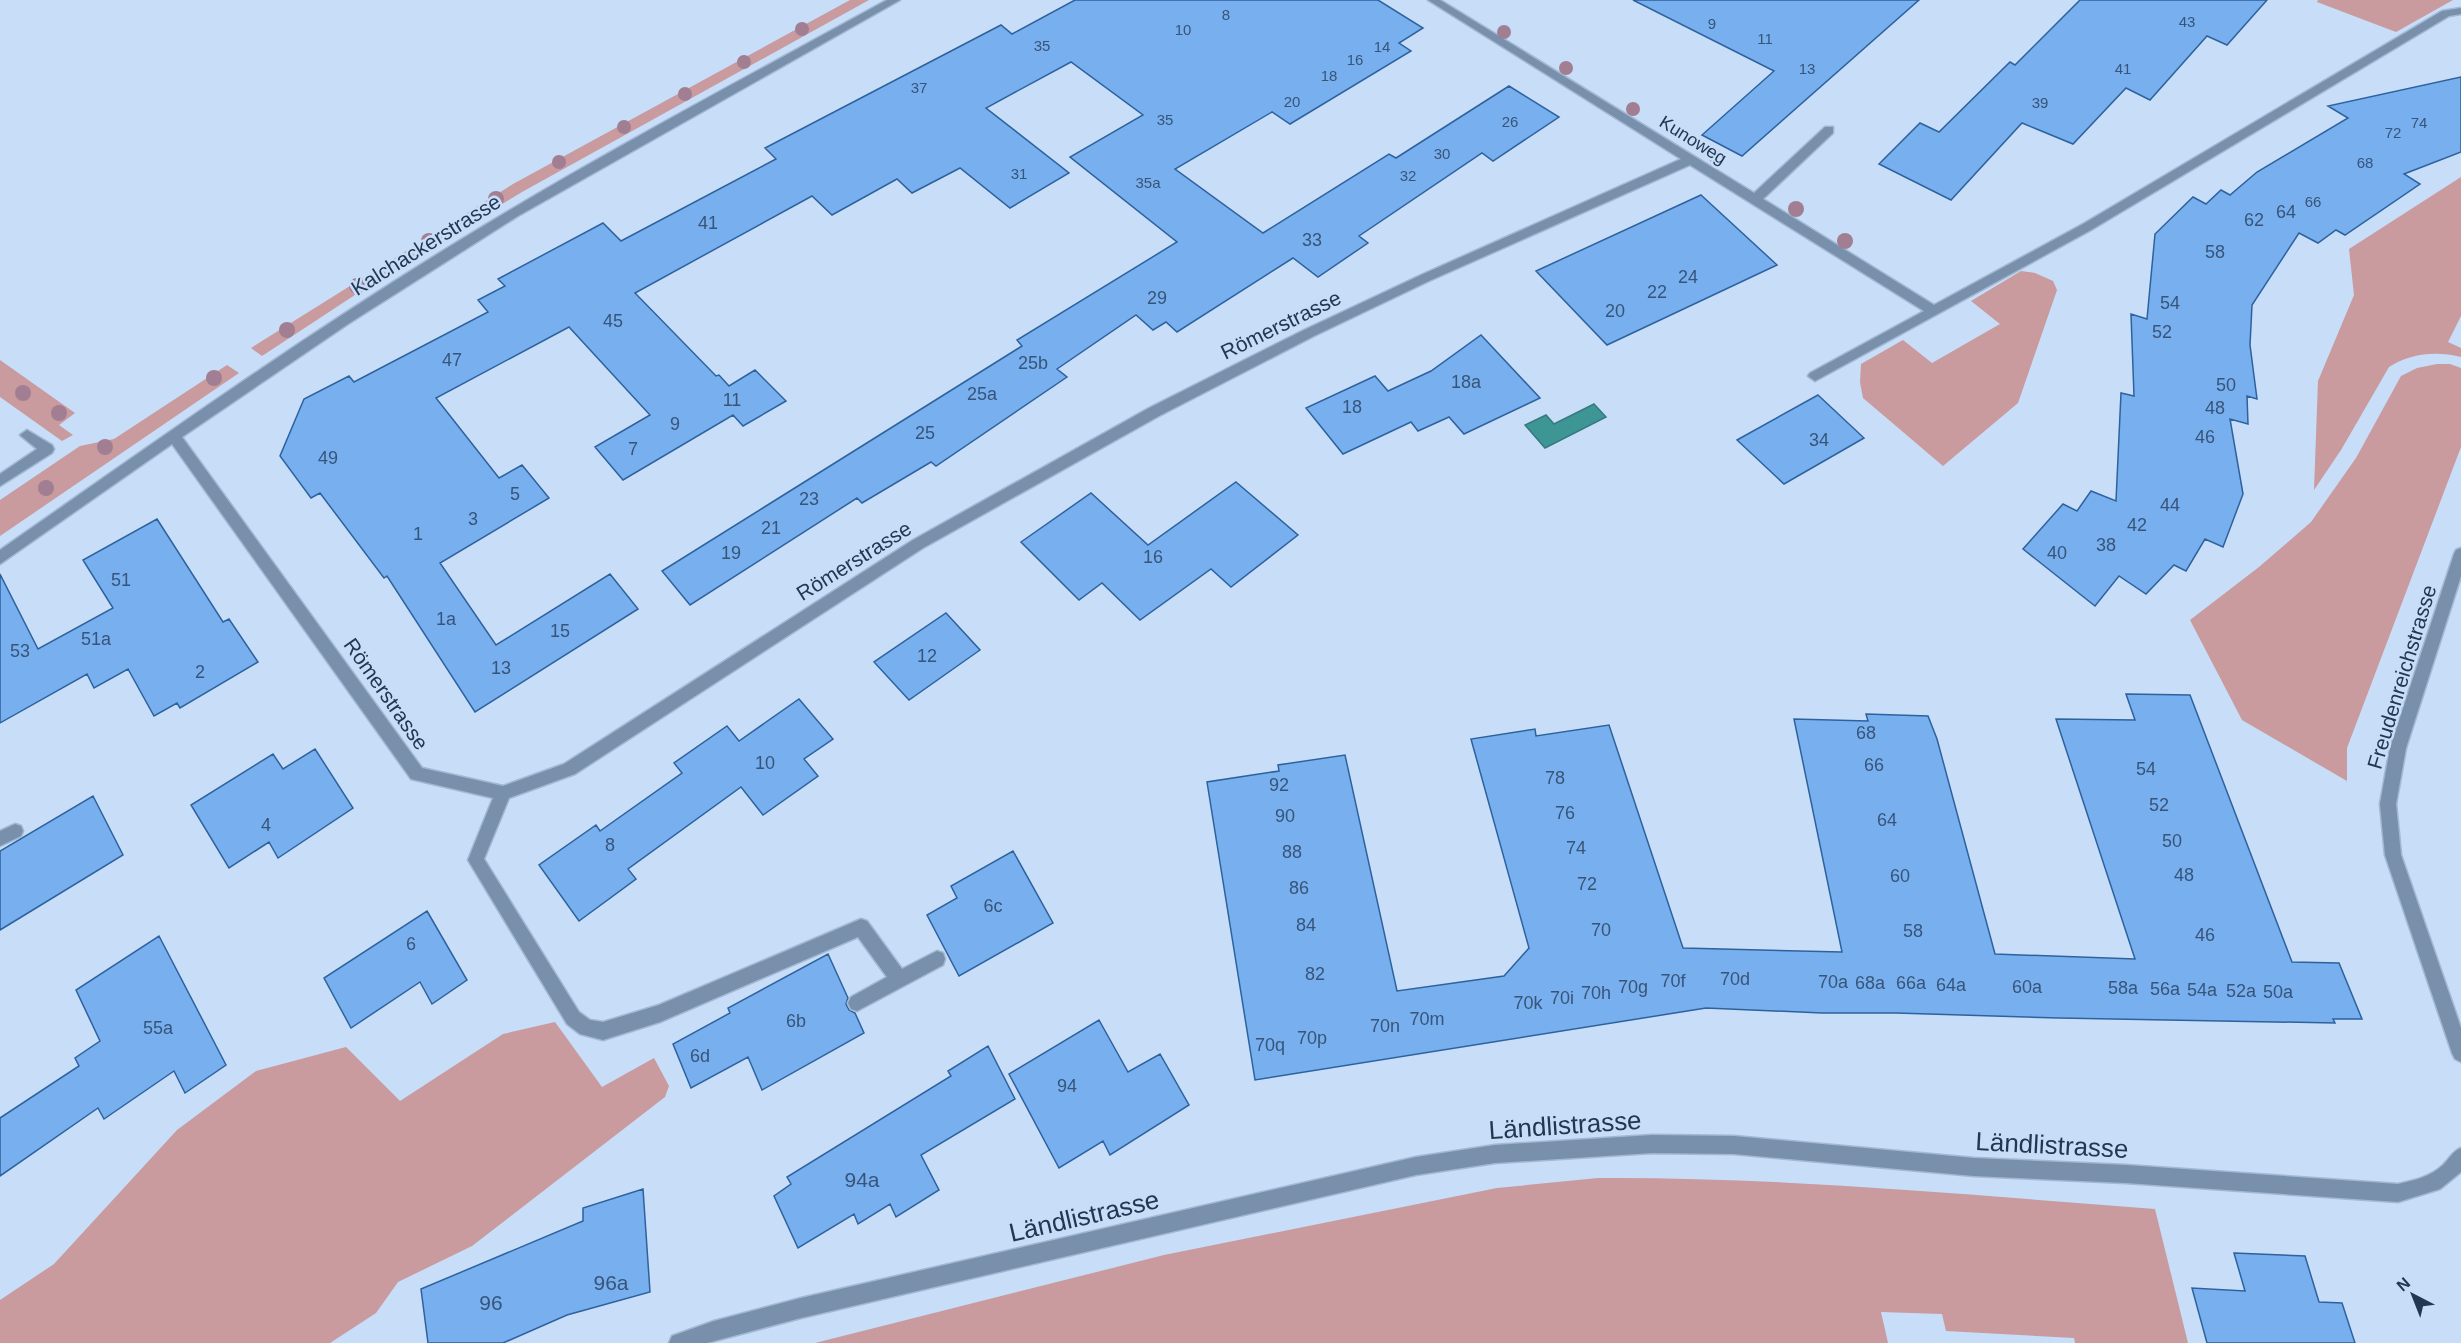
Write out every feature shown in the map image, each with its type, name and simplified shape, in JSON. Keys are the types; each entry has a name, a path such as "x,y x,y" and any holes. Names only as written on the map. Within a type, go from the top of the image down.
{"street":[{"name":"Kalchackerstrasse","path":"0,558 174,436 378,298 524,207 895,0"},
{"name":"Kunoweg","path":"1433,0 1934,310"},
{"path":"1815,376 2087,227 2446,14 2461,11"},
{"path":"1754,200 1829,130"},
{"name":"Römerstrasse","path":"174,436 417,774 503,793 569,768 918,544 1154,412 1425,278 1690,160"},
{"path":"0,481 47,449 27,435"},
{"name":"Freudenreichstrasse","path":"2461,554 2398,748 2388,804 2394,855 2461,1053"},
{"path":"503,793 476,860 573,1018 586,1028 603,1032 660,1013 861,927 899,980"},
{"path":"0,839 15,831"},
{"path":"857,1003 937,959"},
{"name":"Ländlistrasse","path":"679,1343 714,1331 848,1297 1416,1166 1495,1154 1652,1144 1734,1145 1974,1167 2126,1174 2398,1193 2424,1188 2448,1175 2461,1157"}],"shaded area":[{"path":"850,0 869,0 522,192 364,289 262,356 251,348 513,184"},
{"path":"2318,0 2453,0 2396,32 2317,2"},
{"path":"2461,177 2461,316 2448,342 2461,348 2461,357 2424,354 2397,362 2389,367 2341,450 2314,490 2318,381 2354,295 2349,249"},
{"path":"2021,271 2035,273 2053,281 2057,290 2018,403 1943,466 1863,398 1860,382 1861,364 1903,340 1932,363 2000,324 1971,301"},
{"path":"0,360 75,413 59,425 73,435 62,441 0,397"},
{"path":"2450,364 2461,368 2461,447 2347,748 2347,781 2242,720 2190,620 2259,567 2311,522 2356,458 2401,376 2417,368"},
{"path":"227,365 239,373 0,536 0,500 80,446 114,439"},
{"path":"1594,404 1606,417 1545,448 1525,425 1546,415 1554,424"},
{"path":"555,1022 602,1087 654,1058 669,1086 665,1097 472,1246 398,1282 376,1313 330,1343 0,1343 0,1300 54,1264 177,1130 256,1071 346,1047 400,1101 503,1034"},
{"path":"1598,1178 1737,1180 2155,1209 2188,1343 2075,1343 2074,1338 1946,1331 1942,1314 1881,1312 1888,1343 815,1343 1164,1255 1497,1188"}],"building":[{"path":"1075,0 1378,0 1423,28 1399,43 1411,51 1290,124 1272,112 1175,169 1263,233 1389,154 1396,158 1509,86 1559,117 1493,161 1482,153 1359,236 1368,243 1318,277 1293,258 1177,332 1166,322 1153,330 1136,315 1057,369 1067,377 936,466 931,462 862,503 857,498 690,605 662,571 1022,346 1017,340 1177,242 1070,157 1143,115 1071,62 986,108 1069,173 1010,208 960,168 912,193 897,179 832,215 812,196 635,293 716,376 719,375 729,386 755,370 786,401 743,426 733,415 623,480 595,447 650,415 569,327 436,398 499,478 522,465 549,498 440,563 496,645 610,574 638,609 475,712 387,576 384,578 320,493 311,498 280,456 304,399 349,376 354,382 488,312 478,300 505,286 498,279 603,223 621,241 776,159 765,148 1001,25 1012,34"},
{"path":"1633,0 1919,0 1742,156 1702,135 1774,71"},
{"path":"2080,0 2267,0 2227,45 2207,36 2150,100 2126,88 2073,144 2022,123 1951,200 1879,164 1920,123 1939,132 2010,62 2015,65"},
{"path":"2461,77 2461,152 2404,174 2420,184 2345,235 2336,230 2318,243 2299,233 2252,305 2250,345 2257,399 2247,396 2248,424 2230,419 2243,494 2223,547 2205,539 2186,571 2174,565 2146,594 2119,576 2095,606 2023,549 2063,504 2077,511 2091,491 2116,501 2121,393 2134,396 2131,314 2147,319 2155,234 2193,197 2206,204 2221,190 2230,195 2257,172 2348,118 2328,106"},
{"path":"1701,195 1777,265 1607,345 1536,271"},
{"path":"1481,335 1540,398 1464,434 1449,417 1418,431 1411,422 1343,454 1306,408 1375,376 1388,391 1431,371"},
{"path":"1818,395 1864,438 1784,484 1737,440"},
{"path":"1236,482 1298,535 1231,587 1211,569 1140,620 1102,583 1079,600 1021,542 1091,493 1148,545"},
{"path":"157,519 223,622 229,619 258,662 180,708 177,703 154,716 128,669 94,688 87,674 0,723 0,574 38,649 113,608 83,560"},
{"path":"946,613 980,650 909,700 874,662"},
{"path":"2126,694 2190,695 2292,962 2339,963 2362,1019 2333,1019 2335,1023 1822,1013 1706,1008 1255,1080 1207,782 1279,771 1278,765 1345,755 1397,991 1504,976 1529,948 1471,739 1535,729 1536,736 1609,725 1683,948 1842,952 1794,719 1868,721 1866,714 1928,716 1937,739 1995,954 2135,959 2056,719 2135,720"},
{"path":"799,699 833,739 804,759 818,776 763,815 741,787 628,869 636,879 579,921 539,865 596,825 600,831 682,773 674,763 727,726 739,741"},
{"path":"315,749 353,808 278,858 269,842 229,868 191,805 273,754 283,769"},
{"path":"93,796 123,855 0,930 0,851"},
{"path":"1013,851 1053,923 959,976 927,915 957,898 951,886"},
{"path":"427,911 467,980 432,1004 420,982 351,1028 324,978"},
{"path":"159,936 226,1065 185,1093 174,1071 104,1119 98,1108 0,1176 0,1118 79,1066 75,1058 100,1041 76,990"},
{"path":"828,954 848,998 846,1004 849,1010 855,1013 864,1033 762,1090 748,1057 691,1088 673,1044 730,1013 728,1008"},
{"path":"1099,1020 1128,1072 1160,1054 1189,1105 1110,1155 1103,1141 1059,1168 1009,1074"},
{"path":"988,1046 1015,1099 921,1155 939,1190 896,1217 890,1204 858,1224 854,1214 798,1248 774,1196 791,1184 787,1177 951,1076 948,1071"},
{"path":"643,1189 650,1292 567,1315 503,1343 428,1343 421,1289 583,1221 583,1208"},
{"path":"2234,1253 2305,1256 2319,1302 2342,1303 2355,1343 2207,1343 2192,1288 2245,1291"}]}
